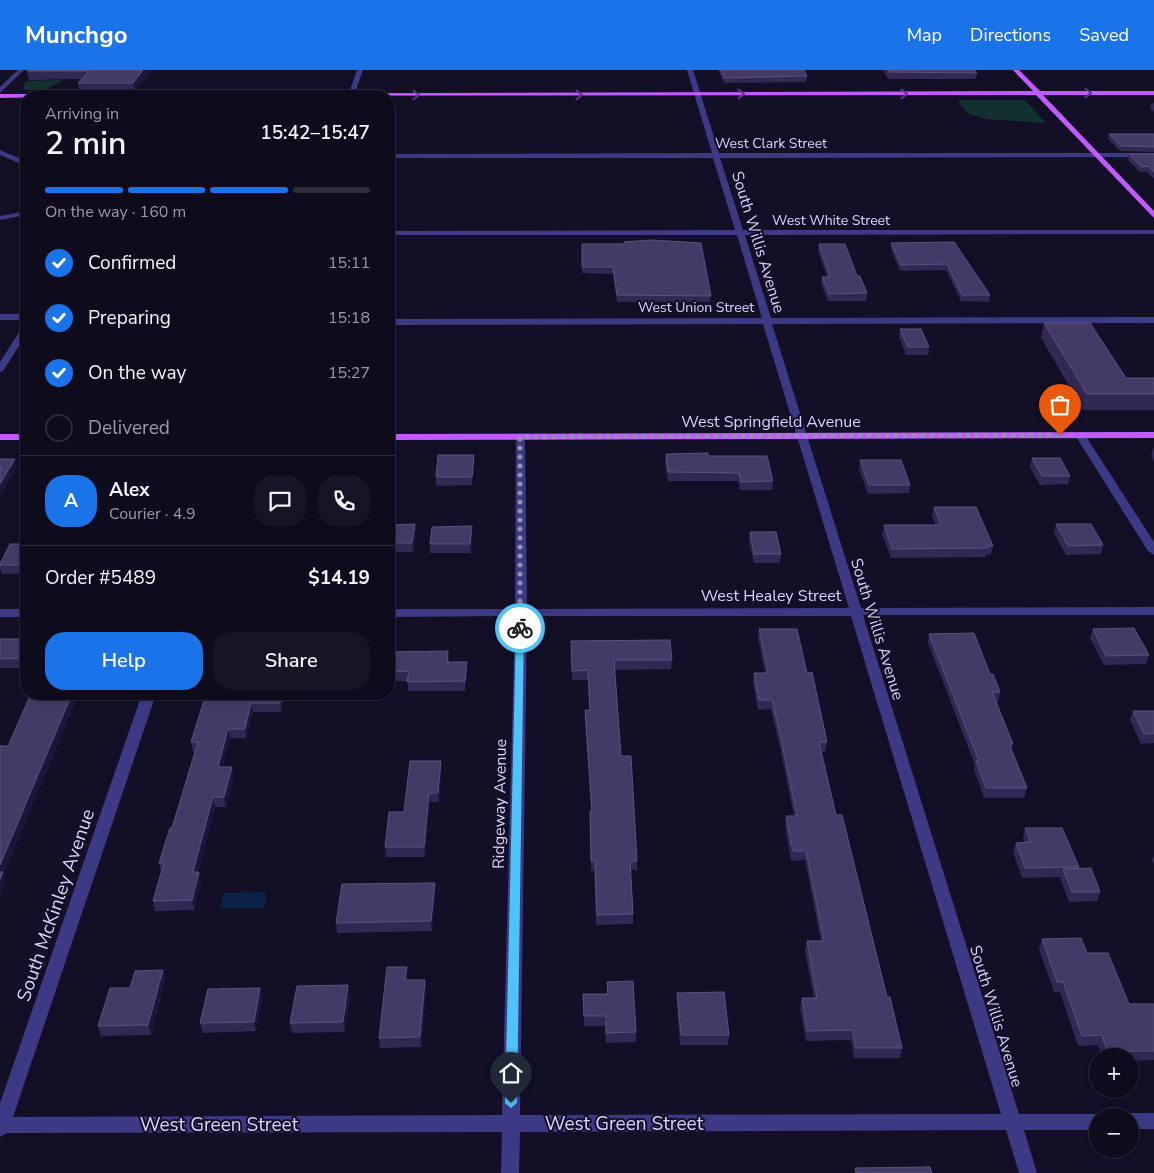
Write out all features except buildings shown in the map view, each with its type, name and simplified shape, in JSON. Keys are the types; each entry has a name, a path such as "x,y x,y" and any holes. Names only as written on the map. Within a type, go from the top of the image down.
{"main road":[{"path":"1016,70 1154,216"},
{"path":"395,96 1154,93"},
{"path":"0,96 20,96"},
{"name":"West Springfield Avenue","path":"395,437 1154,435"},
{"path":"0,437 20,437"}],"street":[{"path":"0,91 21,70"},
{"path":"353,90 360,70"},
{"name":"South Willis Avenue","path":"690,70 1028,1173"},
{"path":"0,152 20,161"},
{"name":"West Clark Street","path":"395,156 1154,155"},
{"path":"0,218 20,214"},
{"name":"West White Street","path":"395,233 1154,232"},
{"path":"0,317 20,317"},
{"name":"West Union Street","path":"395,322 1154,320"},
{"path":"0,369 20,337"},
{"path":"1080,435 1154,551"},
{"name":"Ridgeway Avenue","path":"510,1173 520,612 520,437"},
{"name":"West Healey Street","path":"395,612 1154,610"},
{"path":"0,613 20,613"},
{"name":"South McKinley Avenue","path":"0,1126 147,700"},
{"path":"1139,1121 1154,1121"},
{"name":"West Green Street","path":"0,1126 510,1122 1089,1122"}],"green space":[{"path":"62,81 45,90 23,90 25,82"},
{"path":"957,100 1025,100 1046,123 985,119 967,113"}],"water":[{"path":"266,892 265,900 268,900 263,908 220,908 224,893"}],"way so far":[{"path":"520,628 520,437 1060,435"}],"route":[{"path":"511,1103 520,628"}]}
